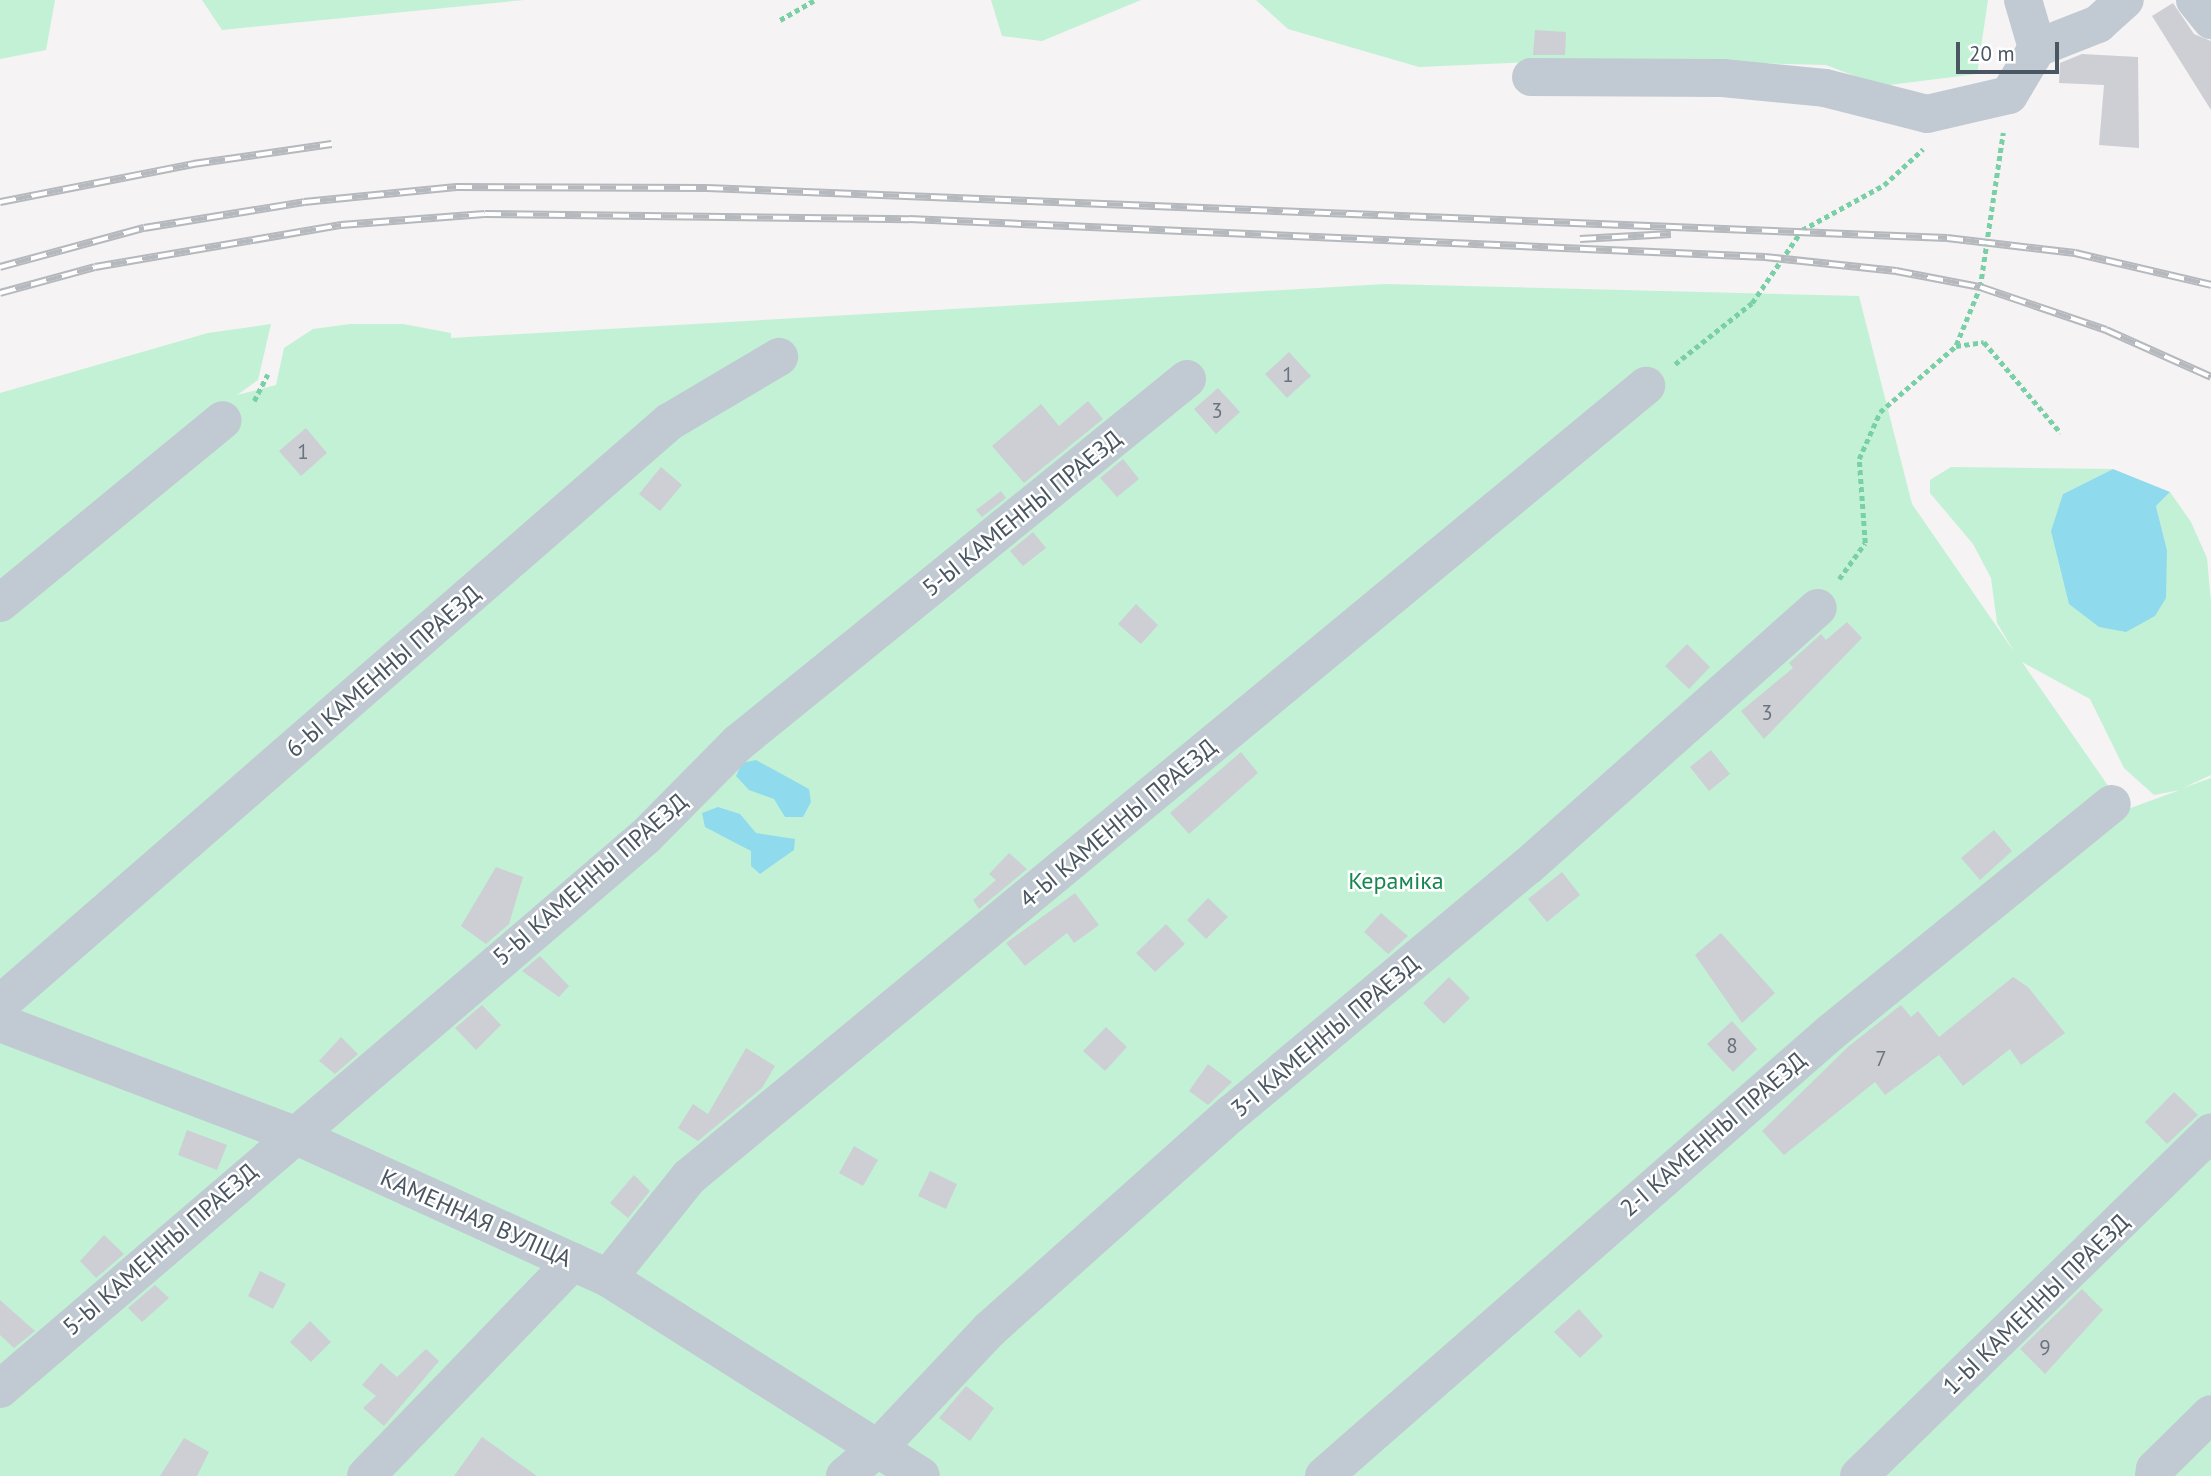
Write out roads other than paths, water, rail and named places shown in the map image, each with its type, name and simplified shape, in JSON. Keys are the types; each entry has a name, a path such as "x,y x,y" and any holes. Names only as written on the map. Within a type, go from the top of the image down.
{"lane":[{"path":"2023,0 2037,48"},
{"path":"1531,77 1723,78 1825,88 1927,114 2009,95 2037,48 2098,24 2126,0"},
{"path":"2195,0 2211,20"},
{"name":"6-Ы КАМЕННЫ ПРАЕЗД","path":"0,1004 669,422 779,357"},
{"name":"5-Ы КАМЕННЫ ПРАЕЗД","path":"0,1389 292,1134 646,836 738,743 1187,380"},
{"name":"4-Ы КАМЕННЫ ПРАЕЗД","path":"608,1278 689,1177 1646,386"},
{"path":"0,603 223,421"},
{"name":"3-І КАМЕННЫ ПРАЕЗД","path":"845,1476 879,1447 1020,1303 1818,608"},
{"name":"2-І КАМЕННЫ ПРАЕЗД","path":"1324,1476 1830,1034 2112,804"},
{"name":"КАМЕННАЯ ВУЛІЦА","path":"0,1023 292,1134 608,1278 921,1476"},
{"name":"1-Ы КАМЕННЫ ПРАЕЗД","path":"1859,1476 2211,1132"},
{"path":"366,1476 573,1262"},
{"path":"2154,1476 2211,1414"}],"water":[{"path":"2113,469 2170,492 2156,506 2167,550 2166,598 2155,616 2126,632 2099,627 2069,604 2051,531 2063,494"},
{"path":"756,760 809,789 811,802 803,817 785,817 774,799 749,790 736,776 742,763"},
{"path":"718,807 740,814 756,833 795,839 794,850 760,874 751,866 751,851 705,827 702,813"}],"railway":[{"path":"0,202 193,164 332,144"},
{"path":"0,267 144,228 304,202 456,187 707,188 1947,238 2075,253 2211,285"},
{"path":"0,293 95,267 341,225 485,214 909,219 1765,257 1896,271 1980,287 2106,330 2211,377"},
{"path":"1580,239 1671,234"}],"park label":[{"name":"Кераміка","path":"1396,881"}]}
